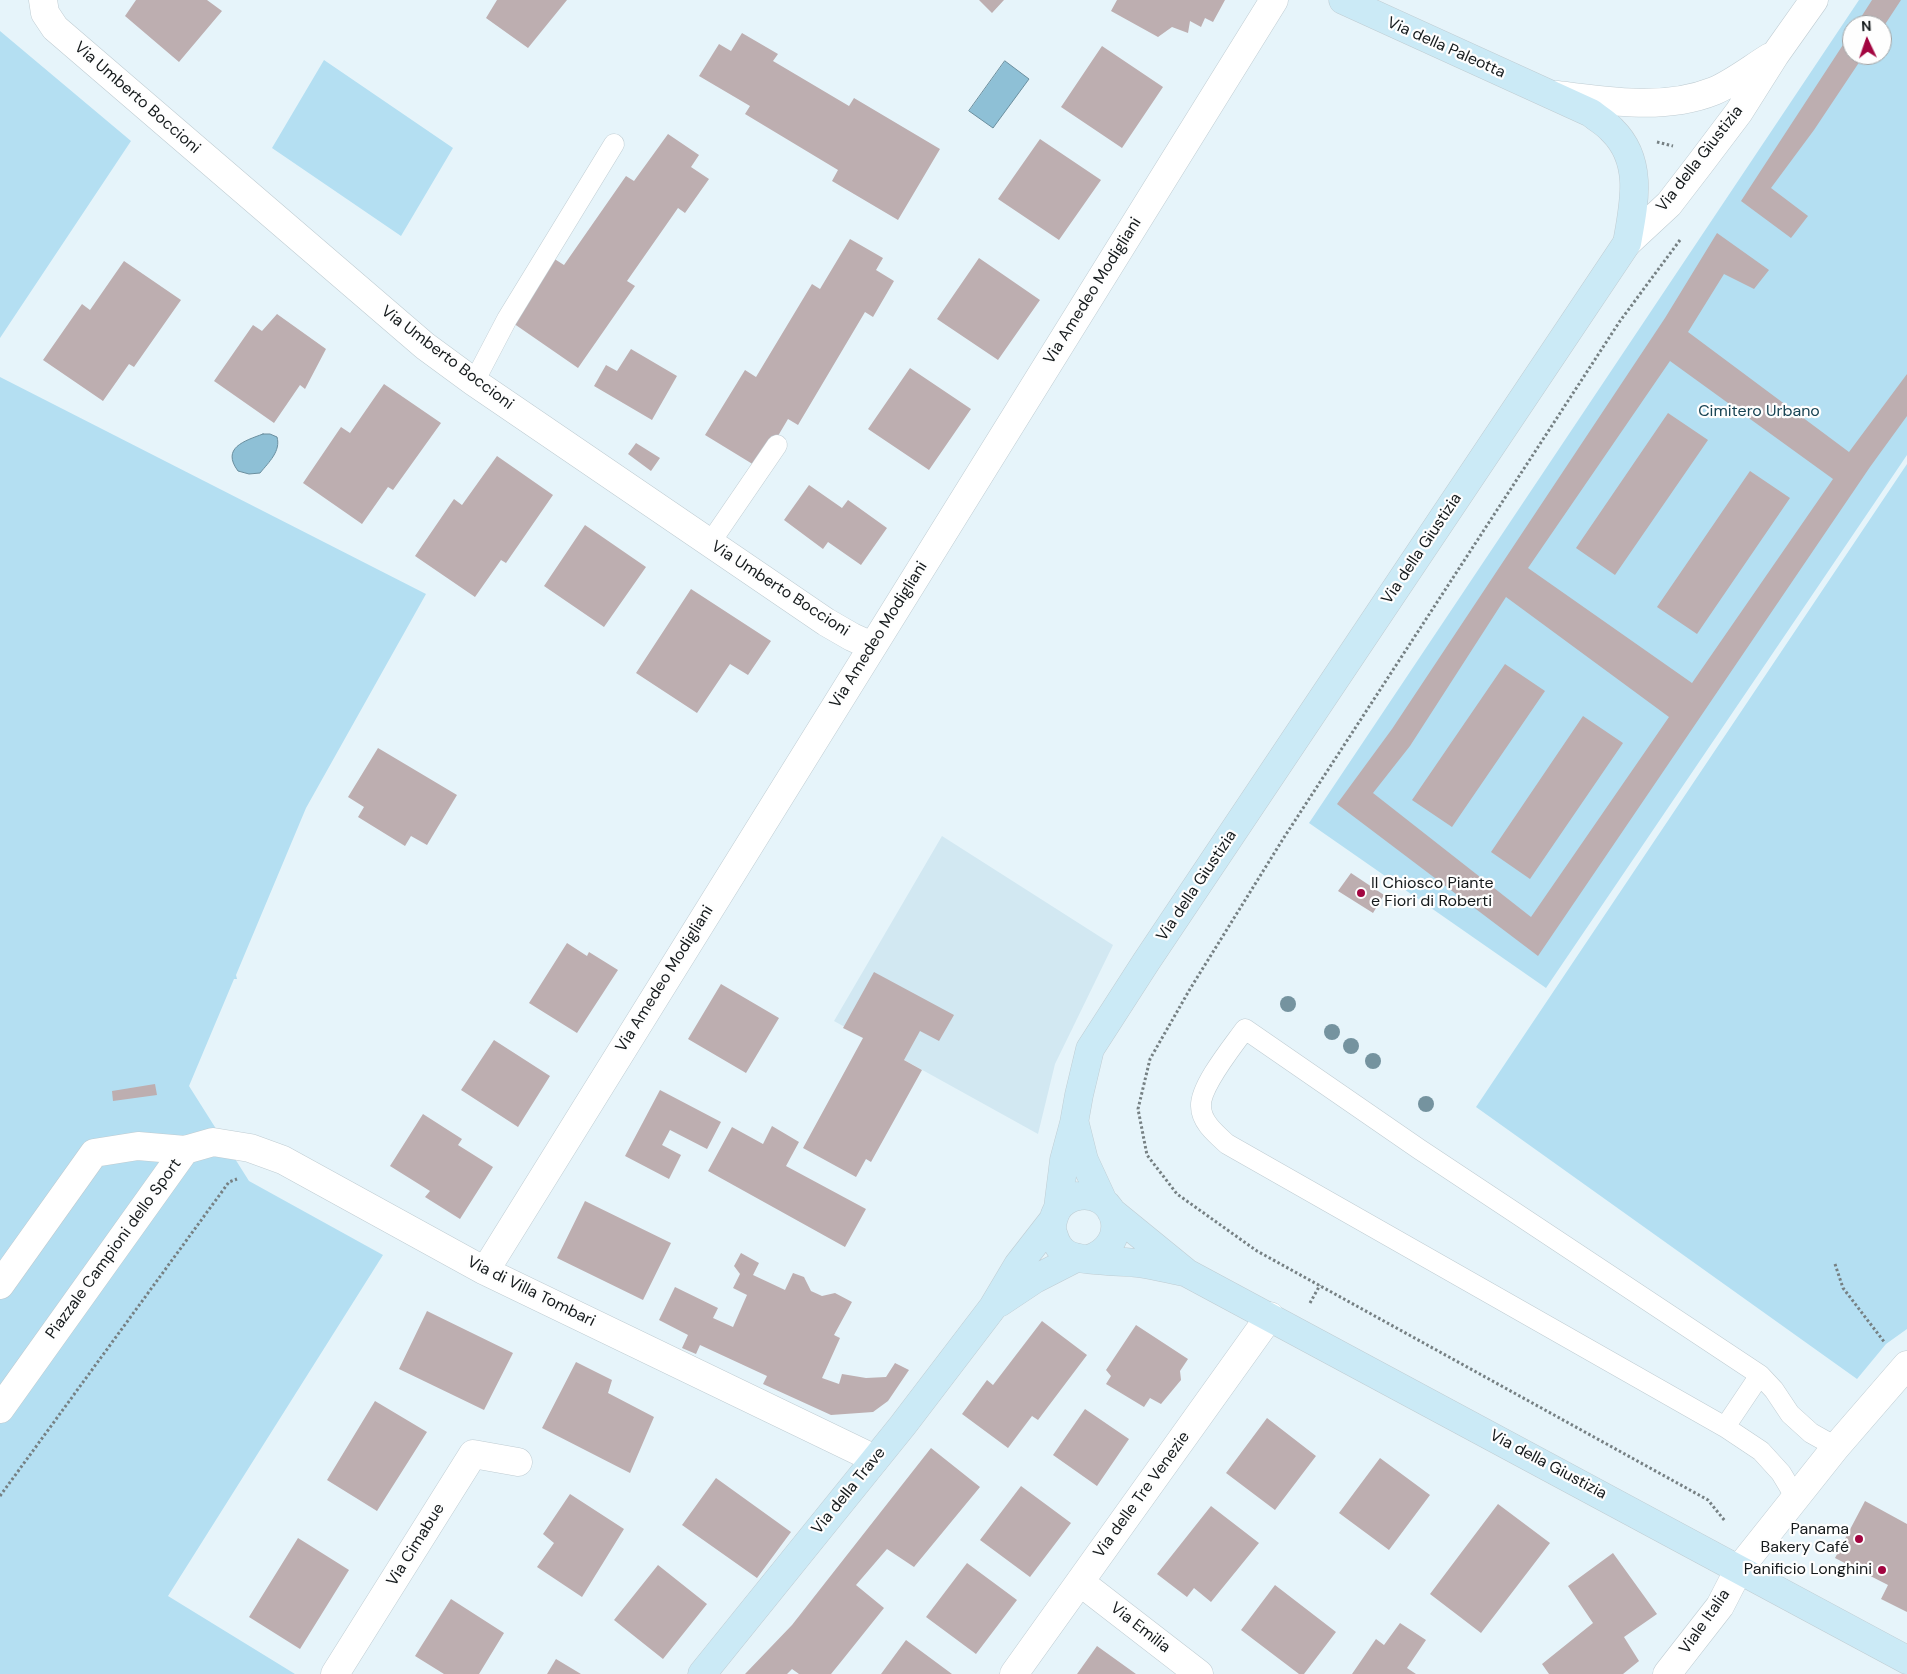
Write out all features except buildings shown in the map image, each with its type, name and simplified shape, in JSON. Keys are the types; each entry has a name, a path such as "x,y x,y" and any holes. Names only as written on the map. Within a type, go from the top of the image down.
{"street":[{"name":"Via Umberto Boccioni","path":"43,0 46,13 56,28 425,346 474,382 826,622 872,646"},
{"name":"Via Amedeo Modigliani","path":"485,1271 1274,0"},
{"name":"Via della Paleotta","path":"1342,0 1590,113 1613,130 1626,148 1634,173 1635,200 1627,243"},
{"name":"Via della Giustizia","path":"1187,1273 1141,1264 1082,1258 1065,1253 1056,1244 1052,1232 1064,1160 1090,1049 1627,243 1675,196 1739,112 1775,55 1814,0"},
{"name":"Via della Paleotta","path":"1550,95 1625,102 1652,103 1684,100 1715,91 1775,55"},
{"name":"Via della Giustizia","path":"1074,1123 1084,1160 1116,1223 1114,1235 1109,1246 1100,1255 1082,1258"},
{"name":"Via di Villa Tombari","path":"185,1150 213,1142 250,1148 283,1160 485,1271 875,1459"},
{"name":"Piazzale Campioni dello Sport","path":"0,1285 94,1153 138,1146 185,1150"},
{"name":"Piazzale Campioni dello Sport","path":"0,1409 185,1150"},
{"name":"Via della Giustizia","path":"1055,1214 1067,1200 1079,1196 1092,1196 1107,1206 1187,1273 1907,1660"},
{"name":"Via della Trave","path":"702,1674 875,1459 993,1307 1018,1265 1055,1214"},
{"name":"Via della Trave","path":"993,1307 1035,1280 1082,1258"},
{"name":"Via delle Tre Venezie","path":"1014,1674 1270,1316"},
{"name":"Viale Italia","path":"1667,1674 1720,1606 1740,1569 1836,1448 1905,1367"},
{"name":"Via Cimabue","path":"335,1674 473,1454 518,1462"},
{"name":"Via Emilia","path":"1080,1582 1199,1674"}],"lane":[{"path":"474,382 507,319 614,144"},
{"path":"710,543 778,446"},
{"path":"1796,1498 1781,1473 1761,1451 1725,1427 1227,1144 1209,1127 1200,1106 1205,1086 1245,1029 1418,1149 1760,1375 1774,1390 1790,1414 1811,1433 1836,1448"},
{"path":"1725,1427 1760,1375"}],"path":[{"path":"1650,140 1679,150"},
{"path":"1683,236 1620,321 1278,847 1190,989 1150,1059 1138,1109 1147,1155 1177,1194 1249,1245 1708,1500 1725,1521"},
{"path":"0,1496 229,1182 242,1176"},
{"path":"1835,1264 1843,1288 1905,1367"}],"shaded area":[{"path":"1005,61 1029,79 993,128 969,111"},
{"path":"263,434 277,437 276,452 260,473 249,474 238,471 233,463 233,451 242,443"},
{"path":"942,836 1113,945 1055,1064 1038,1134 834,1021"}],"green space":[{"name":"Cimitero Urbano","path":"1859,0 1907,0 1907,455 1546,988 1309,823 1842,25 1842,65 1892,65 1892,15 1849,15"},
{"path":"0,31 131,141 0,338"},
{"path":"324,60 453,148 401,236 272,148"},
{"path":"0,377 426,594 306,808 236,975 237,979 234,979 189,1086 249,1181 383,1255 168,1596 295,1674 0,1674"},
{"path":"1907,464 1907,1329 1886,1344 1857,1379 1476,1107"}],"place":[{"name":"Il Chiosco Piante e Fiori di Roberti","path":"1361,893"},
{"name":"Panama Bakery Café","path":"1859,1539"},
{"name":"Panificio Longhini","path":"1882,1570"}]}
